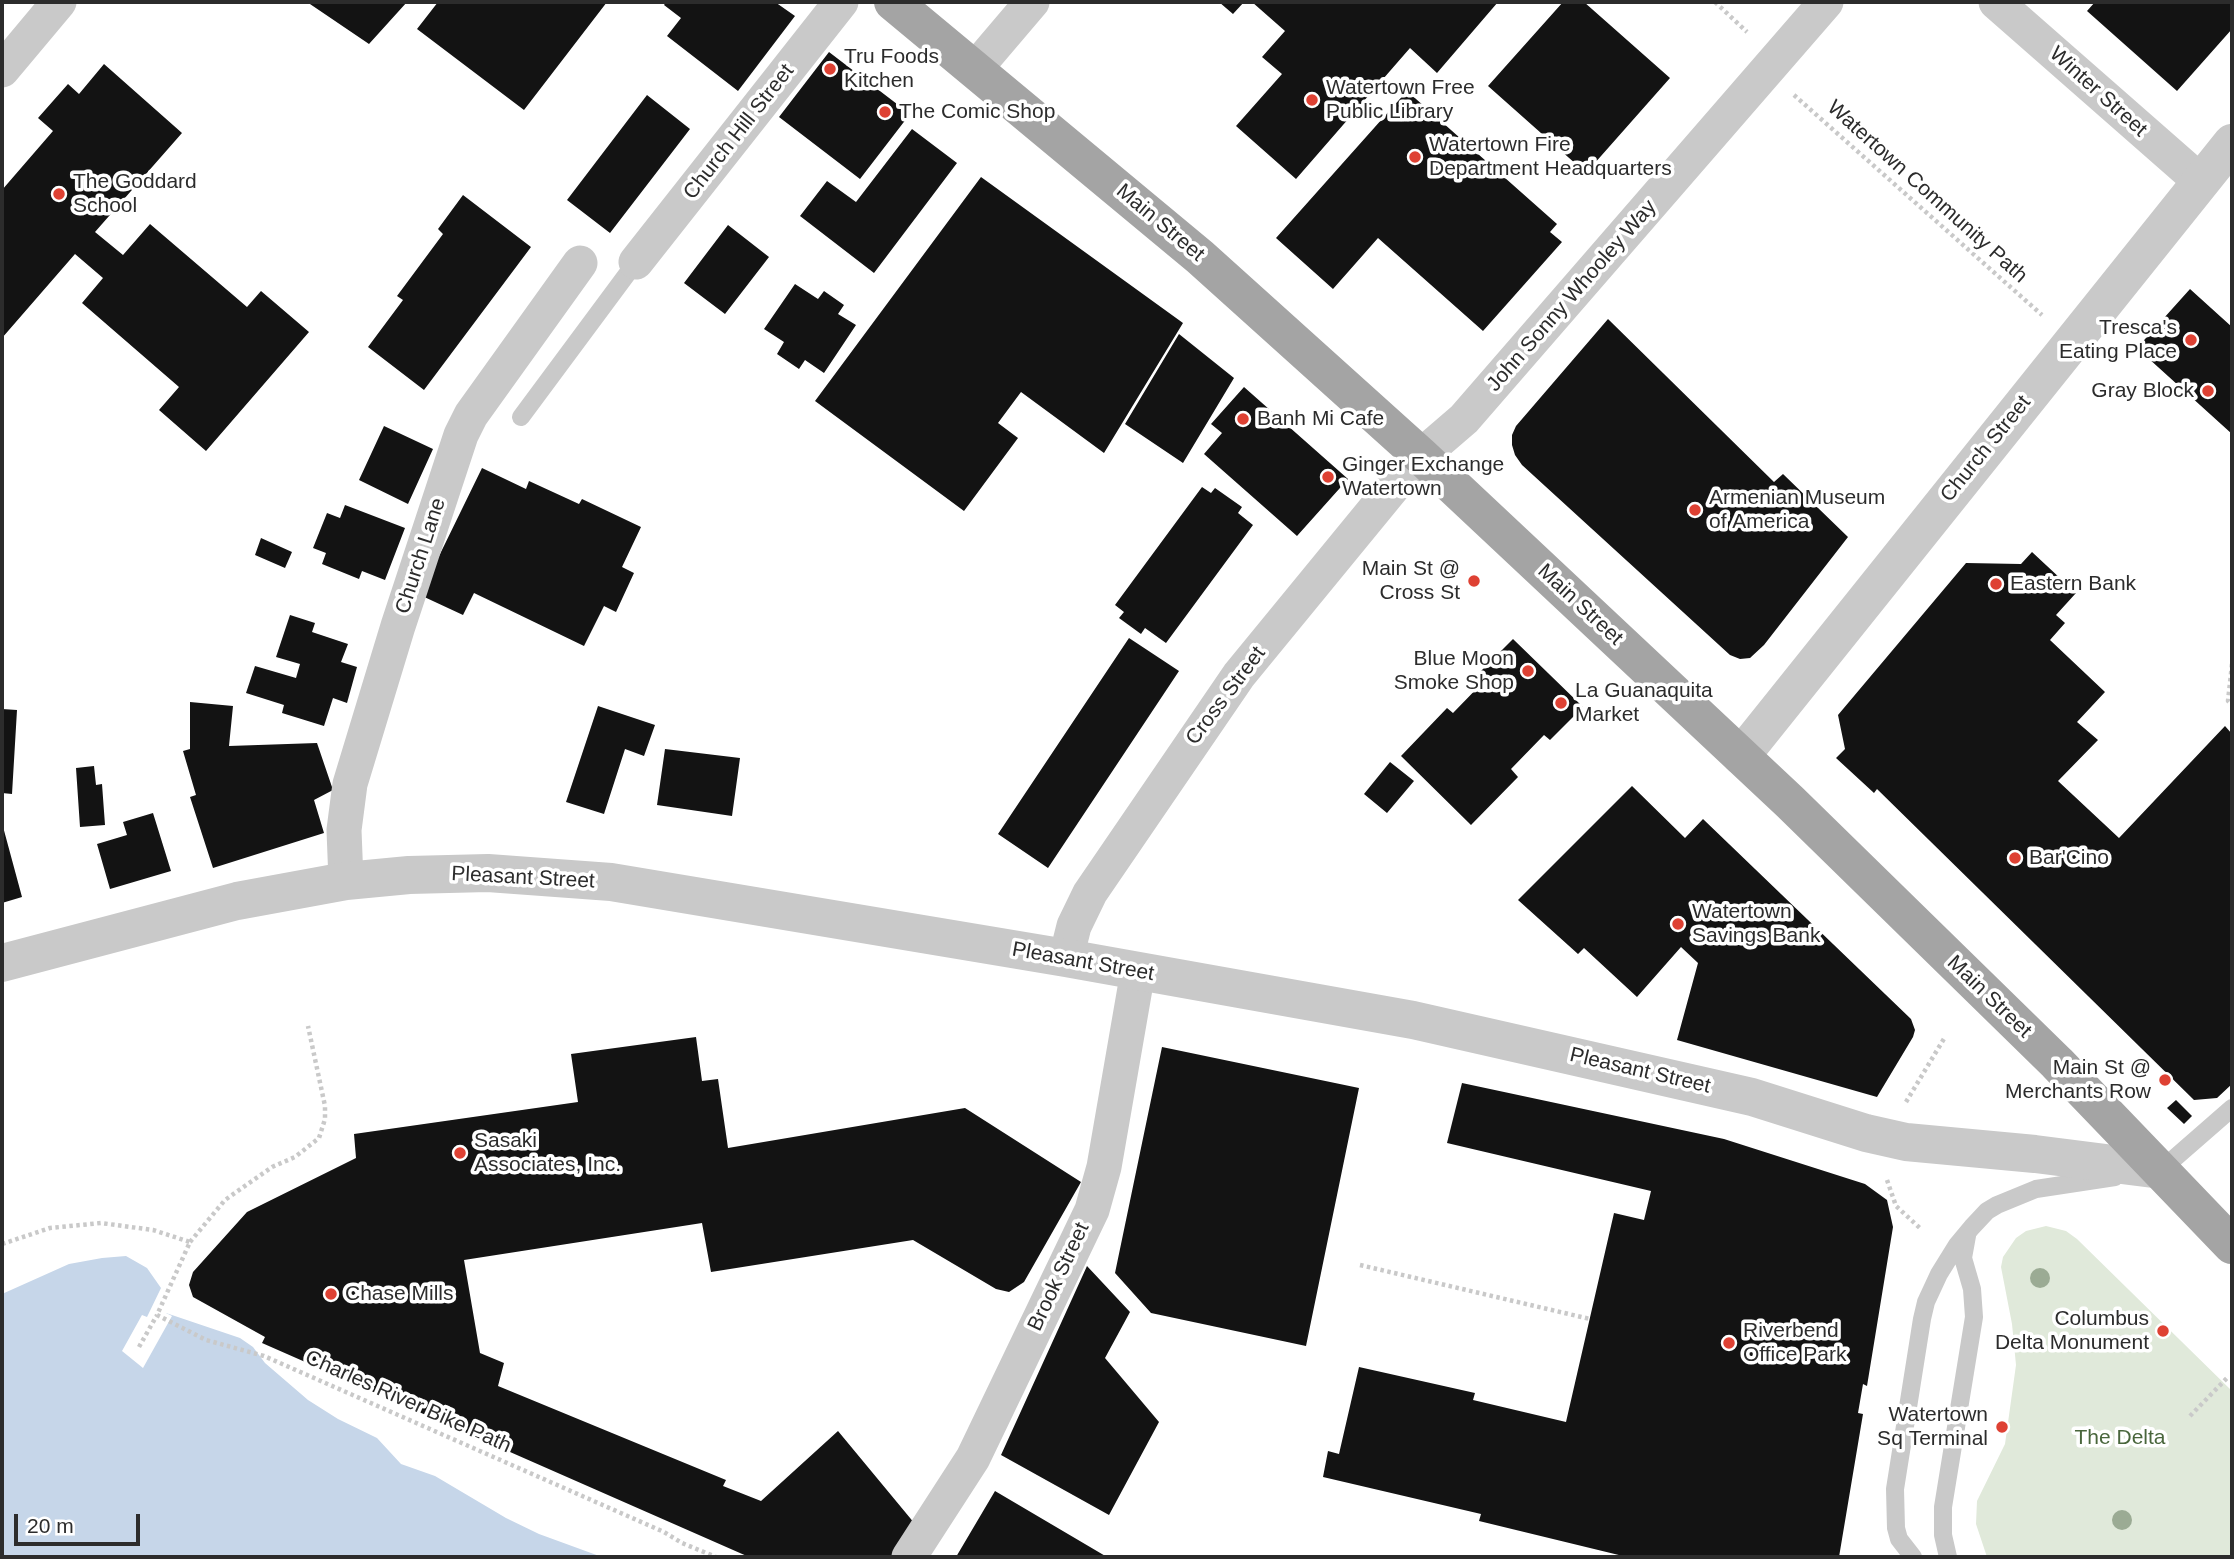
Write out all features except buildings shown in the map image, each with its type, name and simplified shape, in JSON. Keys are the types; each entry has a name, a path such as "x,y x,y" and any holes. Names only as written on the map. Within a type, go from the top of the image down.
{"main road":[{"name":"Main Street","path":"893,2 1200,257 1421,456 1741,756 2029,1036 2232,1245"}],"street":[{"path":"2,70 60,2"},
{"name":"Church Hill Street","path":"636,262 841,2"},
{"path":"975,69 1032,2"},
{"name":"John Sonny Whooley Way","path":"1421,456 1464,419 1826,2"},
{"name":"Winter Street","path":"1996,2 2200,181"},
{"name":"Church Street","path":"1741,756 2232,142"},
{"name":"Church Lane","path":"346,881 344,830 350,783 398,625 461,435 471,415 580,263"},
{"name":"Cross Street","path":"1066,958 1074,926 1090,893 1216,705 1273,632 1421,456"},
{"name":"Pleasant Street","path":"2,963 237,901 346,881 409,875 488,873 611,882 1066,958 1462,1030 1752,1097 1866,1133 1906,1142 2035,1154 2161,1170"},
{"name":"Brook Street","path":"909,1557 973,1458 1097,1195 1139,971"}],"lane":[{"path":"521,417 636,262"},
{"path":"1913,1557 1899,1539 1894,1503 1922,1320 1939,1274 1957,1245 1987,1211 2021,1194 2161,1170 2232,1108"},
{"path":"1948,1557 1943,1535 1943,1507 1974,1317 1972,1289 1963,1258 1966,1238 1972,1227"}],"path":[{"path":"1715,2 1750,35"},
{"name":"Watertown Community Path","path":"1787,89 2045,318"},
{"path":"2232,664 2228,701 2232,705"},
{"path":"139,1347 157,1315 190,1242 225,1200 272,1167 295,1157 319,1138 326,1119 326,1107 308,1026"},
{"path":"1902,1108 1945,1037"},
{"path":"1888,1171 1888,1188 1896,1206 1922,1230"},
{"path":"2,1244 50,1228 101,1223 153,1230 190,1242"},
{"path":"1360,1265 1590,1320"},
{"name":"Charles River Bike Path","path":"157,1315 206,1340 264,1356 716,1557"},
{"path":"2190,1416 2228,1377"}],"green space":[{"name":"The Delta","path":"2046,1226 2066,1231 2077,1239 2232,1391 2232,1557 1987,1557 1976,1524 1977,1501 2005,1444 2016,1365 2012,1324 2001,1267 2003,1257 2016,1238 2026,1231"}],"water":[{"path":"126,1256 147,1268 161,1288 166,1313 240,1338 253,1347 265,1363 308,1400 338,1419 377,1438 401,1464 435,1476 539,1534 602,1557 2,1557 2,1294 69,1264"}],"pier":[{"path":"161,1288 165,1290 169,1308 166,1313 172,1316 143,1368 122,1351 142,1315 147,1317"}],"place":[{"name":"Tru Foods Kitchen","path":"830,69"},
{"name":"Watertown Free Public Library","path":"1312,100"},
{"name":"The Comic Shop","path":"885,112"},
{"name":"Watertown Fire Department Headquarters","path":"1415,157"},
{"name":"The Goddard School","path":"59,194"},
{"name":"Tresca's Eating Place","path":"2191,340"},
{"name":"Gray Block","path":"2208,391"},
{"name":"Banh Mi Cafe","path":"1243,419"},
{"name":"Ginger Exchange Watertown","path":"1328,477"},
{"name":"Armenian Museum of America","path":"1695,510"},
{"name":"Main St @ Cross St","path":"1474,581"},
{"name":"Eastern Bank","path":"1996,584"},
{"name":"Blue Moon Smoke Shop","path":"1528,671"},
{"name":"La Guanaquita Market","path":"1561,703"},
{"name":"Bar'Cino","path":"2015,858"},
{"name":"Watertown Savings Bank","path":"1678,924"},
{"name":"Main St @ Merchants Row","path":"2165,1080"},
{"name":"Sasaki Associates, Inc.","path":"460,1153"},
{"name":"Chase Mills","path":"331,1294"},
{"name":"Columbus Delta Monument","path":"2163,1331"},
{"name":"Riverbend Office Park","path":"1729,1343"},
{"name":"Watertown Sq Terminal","path":"2002,1427"}]}
